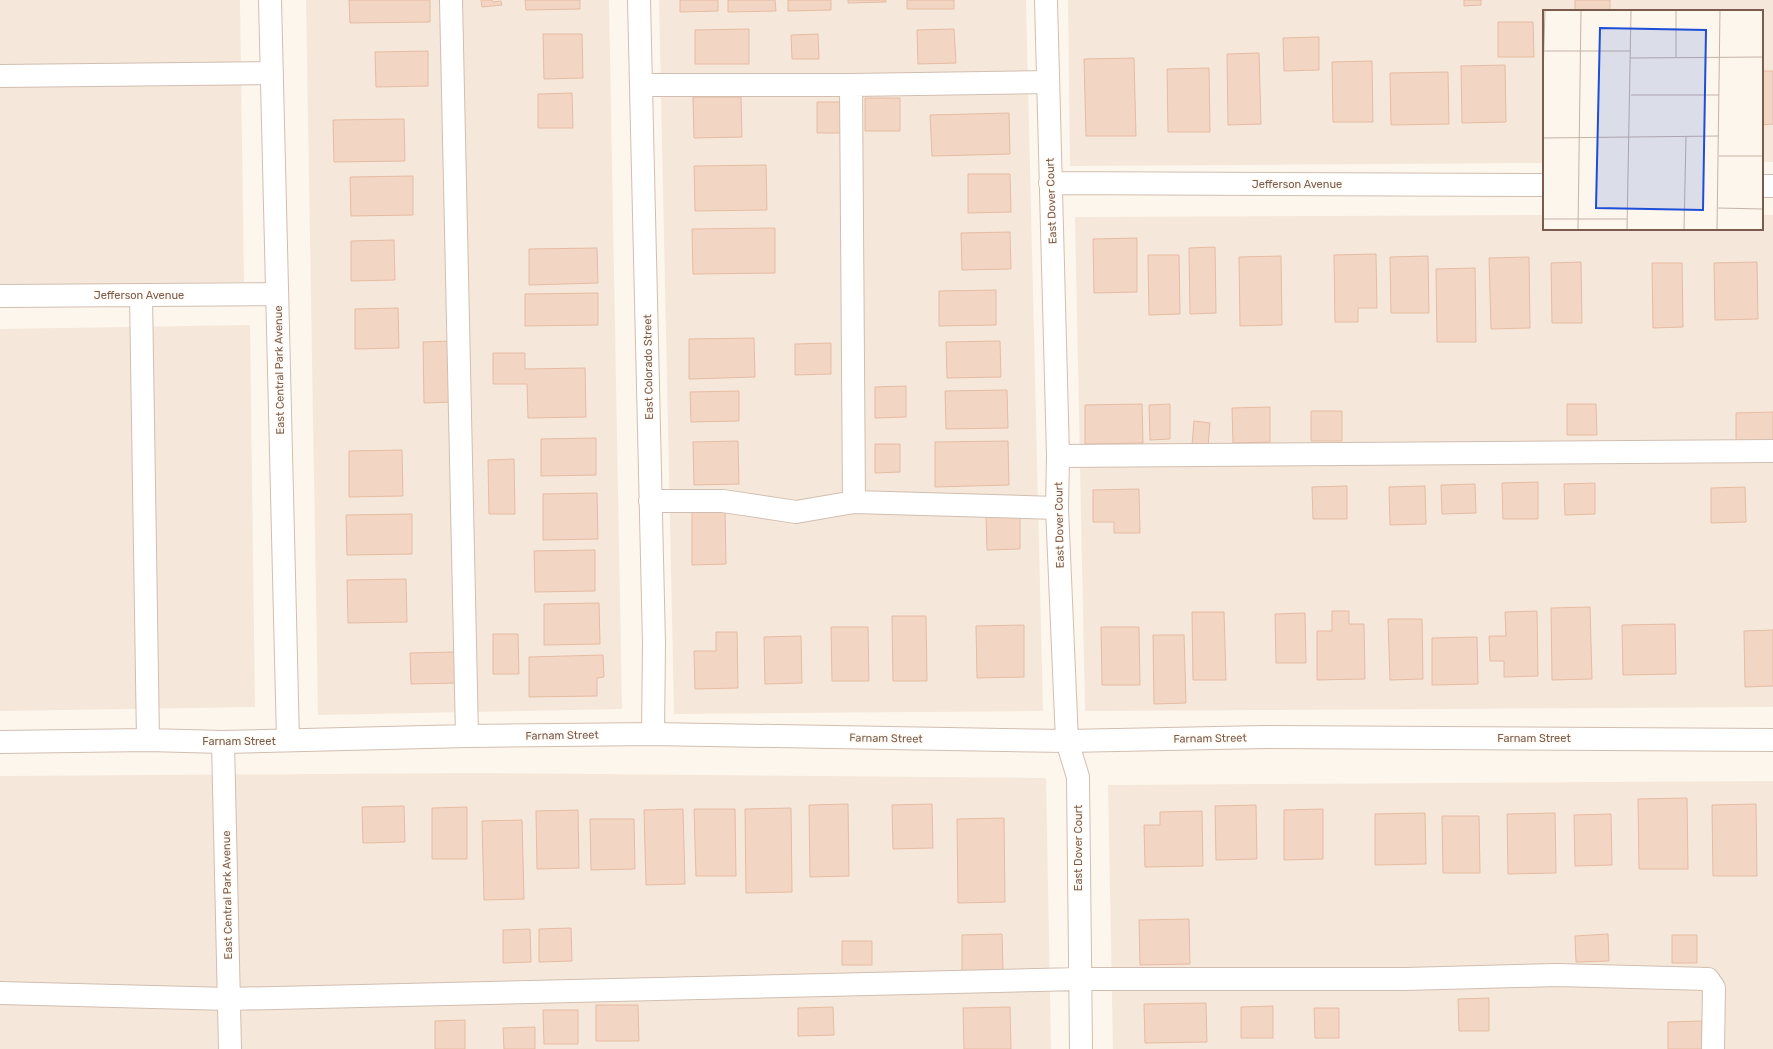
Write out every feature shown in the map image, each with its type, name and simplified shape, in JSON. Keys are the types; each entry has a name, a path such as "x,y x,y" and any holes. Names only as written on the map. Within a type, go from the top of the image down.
{"street":[{"name":"East Central Park Avenue","path":"270,0 288,740"},
{"path":"451,0 468,736"},
{"name":"East Colorado Street","path":"639,0 654,644 653,734"},
{"name":"East Dover Court","path":"1046,0 1058,456 1057,508 1067,741 1078,776 1079,979 1081,1049"},
{"path":"0,76 272,73"},
{"path":"641,85 851,85 1048,82"},
{"path":"851,85 854,502"},
{"name":"Jefferson Avenue","path":"1050,183 1543,185"},
{"name":"Jefferson Avenue","path":"0,296 277,294"},
{"path":"141,295 148,740"},
{"path":"1058,456 1773,451"},
{"path":"650,501 723,501 796,512 854,502 1057,508"},
{"name":"Farnam Street","path":"0,742 148,740 223,742 468,736 653,734 1067,741 1266,738 1773,740"},
{"name":"East Central Park Avenue","path":"223,742 230,1049"},
{"path":"0,993 229,1000 1079,979 1406,979 1557,975 1708,979 1714,988 1713,1049"}],"shaded area":[{"path":"0,0 240,0 244,282 0,286"},
{"path":"306,0 609,0 622,709 318,715"},
{"path":"659,0 1026,0 1043,711 674,714"},
{"path":"1068,0 1773,0 1773,162 1763,162 1763,10 1543,10 1543,163 1070,166"},
{"path":"1543,215 1543,230 1763,230 1763,215 1773,215 1773,707 1085,711 1075,217"},
{"path":"250,325 255,707 0,711 0,329"},
{"path":"472,773 1046,778 1051,1049 0,1049 0,776"},
{"path":"1773,781 1773,1049 1113,1049 1108,785"}],"building":[{"path":"349,0 430,0 430,22 350,23"},
{"path":"481,0 492,0 493,2 501,1 502,5 482,7"},
{"path":"525,0 580,0 580,9 526,10"},
{"path":"680,0 718,0 718,11 680,12"},
{"path":"728,0 775,0 776,11 728,12"},
{"path":"788,0 831,0 831,10 788,11"},
{"path":"848,0 886,0 886,2 848,3"},
{"path":"907,0 954,0 954,9 907,9"},
{"path":"1464,0 1481,0 1481,5 1464,6"},
{"path":"1575,0 1610,0 1610,10 1575,10"},
{"path":"1498,22 1533,22 1534,57 1498,57"},
{"path":"749,29 749,64 695,64 695,30"},
{"path":"954,29 956,63 918,64 917,30"},
{"path":"543,34 582,34 583,78 544,79"},
{"path":"818,34 819,59 792,59 791,35"},
{"path":"1319,37 1319,70 1284,71 1283,38"},
{"path":"428,51 428,86 376,87 375,52"},
{"path":"1259,53 1261,124 1228,125 1227,54"},
{"path":"1134,58 1136,136 1086,136 1084,59"},
{"path":"1372,61 1373,122 1333,122 1332,62"},
{"path":"1505,65 1506,122 1462,123 1461,66"},
{"path":"1209,68 1210,132 1168,132 1167,69"},
{"path":"1763,71 1773,71 1773,124 1763,125"},
{"path":"1448,72 1449,124 1391,125 1390,73"},
{"path":"572,93 573,128 538,128 538,94"},
{"path":"693,97 741,97 742,137 694,138"},
{"path":"865,98 900,98 900,131 865,131"},
{"path":"817,102 845,102 845,133 817,133"},
{"path":"1009,113 1010,154 932,156 930,115"},
{"path":"404,119 405,161 334,162 333,120"},
{"path":"766,165 767,210 695,211 694,166"},
{"path":"968,174 1010,174 1011,212 968,213"},
{"path":"413,176 413,215 351,216 350,177"},
{"path":"775,228 775,273 693,274 692,229"},
{"path":"1010,232 1011,269 962,270 961,233"},
{"path":"1137,238 1137,292 1094,293 1093,239"},
{"path":"394,240 395,280 351,281 351,241"},
{"path":"1215,247 1216,313 1190,314 1189,248"},
{"path":"597,248 598,283 529,285 529,249"},
{"path":"1376,254 1377,308 1358,308 1358,322 1335,322 1334,255"},
{"path":"1148,255 1179,255 1180,314 1149,315"},
{"path":"1281,256 1282,325 1240,326 1239,257"},
{"path":"1428,256 1429,313 1391,313 1390,257"},
{"path":"1529,257 1530,328 1491,329 1489,258"},
{"path":"1581,262 1582,323 1552,323 1551,263"},
{"path":"1757,262 1758,319 1715,320 1714,263"},
{"path":"1652,263 1682,263 1683,327 1653,328"},
{"path":"1475,268 1476,342 1437,342 1436,269"},
{"path":"996,290 996,325 939,326 939,291"},
{"path":"598,293 598,325 525,326 525,294"},
{"path":"398,308 399,348 355,349 355,309"},
{"path":"754,338 755,377 689,379 689,339"},
{"path":"453,341 454,402 424,403 423,342"},
{"path":"1000,341 1001,377 947,378 946,342"},
{"path":"831,343 831,374 795,375 795,344"},
{"path":"493,353 525,353 525,369 585,368 586,417 528,418 527,384 493,384"},
{"path":"906,386 906,417 875,418 875,387"},
{"path":"1007,390 1008,428 946,429 945,391"},
{"path":"739,391 739,421 691,422 690,392"},
{"path":"1142,404 1143,443 1085,444 1085,405"},
{"path":"1170,404 1170,439 1150,440 1149,405"},
{"path":"1567,404 1596,404 1597,435 1567,435"},
{"path":"1270,407 1270,442 1233,443 1232,408"},
{"path":"1311,411 1342,411 1342,441 1311,441"},
{"path":"1773,412 1773,444 1736,445 1736,413"},
{"path":"1194,421 1210,423 1208,447 1192,445"},
{"path":"596,438 596,475 541,476 541,439"},
{"path":"738,441 739,484 694,485 693,442"},
{"path":"1008,441 1009,485 935,487 935,442"},
{"path":"875,444 900,444 900,472 875,473"},
{"path":"402,450 403,496 349,497 349,451"},
{"path":"514,459 515,514 489,514 488,460"},
{"path":"1538,482 1538,519 1503,519 1502,483"},
{"path":"1595,483 1595,514 1565,515 1564,484"},
{"path":"1475,484 1476,513 1442,514 1441,485"},
{"path":"1347,486 1347,519 1313,519 1312,487"},
{"path":"1425,486 1426,524 1390,525 1389,487"},
{"path":"1745,487 1746,522 1711,523 1711,488"},
{"path":"1139,489 1140,533 1114,533 1114,522 1093,522 1093,490"},
{"path":"597,493 598,539 543,540 543,494"},
{"path":"692,509 725,509 726,564 692,565"},
{"path":"412,514 412,554 347,555 346,515"},
{"path":"1020,514 1020,549 987,550 986,515"},
{"path":"595,550 595,591 535,592 534,551"},
{"path":"406,579 407,622 348,623 347,580"},
{"path":"599,603 600,644 544,645 544,604"},
{"path":"1590,607 1592,679 1552,680 1551,608"},
{"path":"1332,611 1349,611 1349,624 1364,624 1365,679 1317,680 1317,631 1332,631"},
{"path":"1537,611 1538,676 1504,677 1504,661 1490,661 1489,636 1506,636 1505,612"},
{"path":"1192,612 1224,612 1226,680 1193,680"},
{"path":"1305,613 1306,663 1276,663 1275,614"},
{"path":"892,616 926,616 927,681 893,681"},
{"path":"1388,619 1422,619 1423,679 1390,680"},
{"path":"1675,624 1676,674 1623,675 1622,625"},
{"path":"1024,625 1024,677 977,678 976,626"},
{"path":"831,627 868,627 869,681 832,681"},
{"path":"1101,627 1139,627 1140,685 1102,685"},
{"path":"1773,630 1773,686 1745,687 1744,631"},
{"path":"716,632 737,632 738,688 695,689 694,651 716,651"},
{"path":"493,634 518,634 519,674 493,674"},
{"path":"1153,635 1184,635 1186,703 1154,704"},
{"path":"801,636 802,683 765,684 764,637"},
{"path":"1477,637 1478,684 1432,685 1432,638"},
{"path":"456,652 457,683 411,684 410,653"},
{"path":"603,655 604,677 597,678 597,696 529,697 529,657"},
{"path":"1687,798 1688,869 1639,869 1638,799"},
{"path":"848,804 849,876 810,877 809,805"},
{"path":"932,804 933,848 893,849 892,805"},
{"path":"1756,804 1757,876 1713,876 1712,805"},
{"path":"1256,805 1257,859 1216,860 1215,806"},
{"path":"404,806 405,842 363,843 362,807"},
{"path":"467,807 467,859 432,859 432,808"},
{"path":"791,808 792,892 746,893 745,809"},
{"path":"683,809 685,884 646,885 644,810"},
{"path":"694,809 735,809 736,876 696,876"},
{"path":"1323,809 1323,859 1284,860 1284,810"},
{"path":"578,810 579,868 537,869 536,811"},
{"path":"1202,811 1203,866 1145,867 1144,825 1160,825 1160,812"},
{"path":"1425,813 1426,864 1375,865 1375,814"},
{"path":"1555,813 1556,873 1508,874 1507,814"},
{"path":"1611,814 1612,865 1575,866 1574,815"},
{"path":"1442,816 1479,816 1480,873 1443,873"},
{"path":"1004,818 1005,902 958,903 957,819"},
{"path":"590,819 634,819 635,869 591,870"},
{"path":"522,820 524,899 484,900 482,821"},
{"path":"1189,919 1190,964 1140,965 1139,920"},
{"path":"571,928 572,961 539,962 539,929"},
{"path":"530,929 531,962 503,963 503,930"},
{"path":"1002,934 1003,970 962,971 962,935"},
{"path":"1608,934 1609,961 1576,962 1575,936"},
{"path":"1672,935 1697,935 1697,963 1672,963"},
{"path":"842,941 872,941 872,965 842,965"},
{"path":"1489,998 1489,1031 1459,1031 1458,999"},
{"path":"1206,1003 1207,1042 1145,1043 1144,1004"},
{"path":"596,1005 638,1005 639,1041 596,1041"},
{"path":"1273,1006 1273,1038 1241,1038 1241,1007"},
{"path":"833,1007 834,1035 798,1036 798,1008"},
{"path":"1010,1007 1011,1049 964,1049 963,1008"},
{"path":"1314,1008 1339,1008 1339,1038 1315,1038"},
{"path":"543,1010 578,1010 578,1044 544,1044"},
{"path":"465,1020 465,1049 435,1049 435,1021"},
{"path":"1702,1021 1702,1049 1668,1049 1668,1022"},
{"path":"535,1027 535,1049 504,1049 503,1028"}]}
